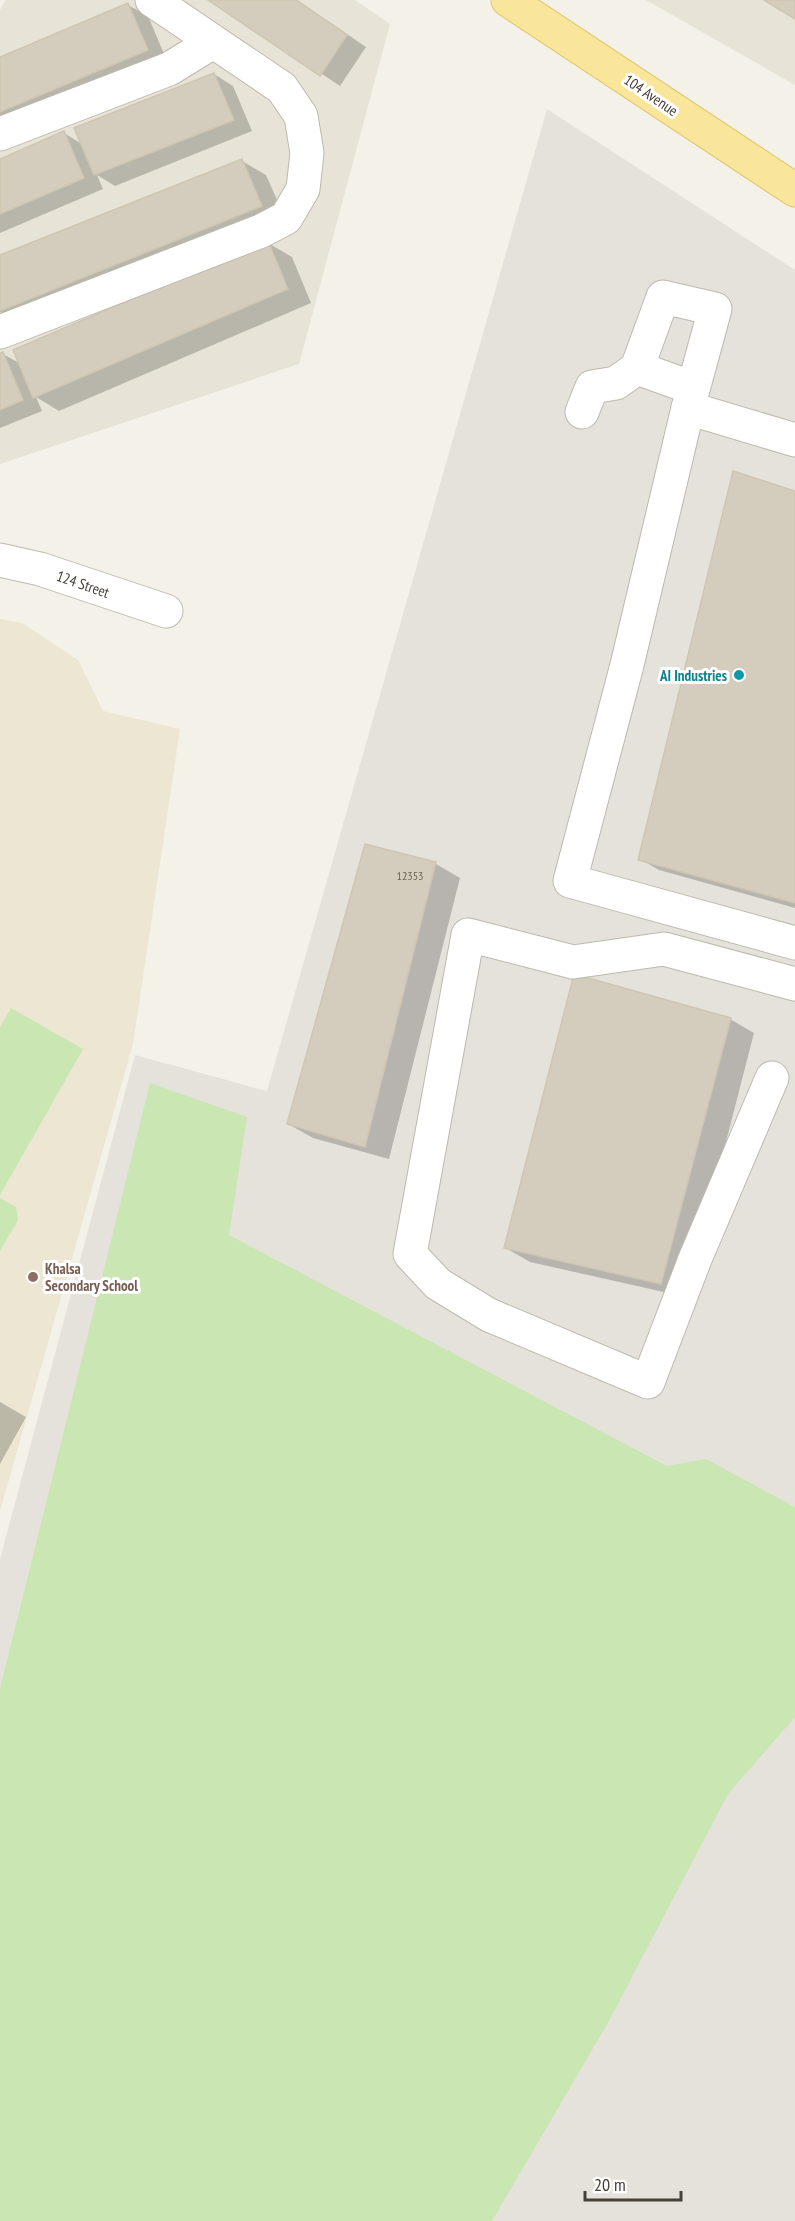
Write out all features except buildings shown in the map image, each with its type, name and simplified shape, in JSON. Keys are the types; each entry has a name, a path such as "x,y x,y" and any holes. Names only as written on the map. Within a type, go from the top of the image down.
{"main road":[{"name":"104 Avenue","path":"508,0 795,190"}],"street":[{"path":"0,332 261,231 286,218 303,189 307,153 301,116 282,88 152,0"},
{"path":"0,134 169,69 213,42"},
{"path":"582,412 592,387 616,382 637,368 663,297 715,309 690,398 627,665 570,881 795,943"},
{"path":"637,368 690,398 795,440"},
{"name":"124 Street","path":"0,560 40,569 166,611"},
{"path":"772,1078 695,1259 648,1382 489,1315 438,1284 410,1254 468,936 573,962 664,949 795,984"}],"shaded area":[{"path":"6,0 355,0 390,24 299,364 0,464 0,10"},
{"path":"646,0 795,0 795,85"},
{"path":"547,109 795,270 795,2221 0,2221 0,1559 135,1055 267,1091"},
{"name":"Khalsa Secondary School","path":"0,619 22,623 78,660 103,711 180,729 133,1044 0,1511"}],"green space":[{"path":"11,1008 83,1049 0,1195 0,1027"},
{"path":"150,1083 247,1117 229,1235 667,1466 706,1459 795,1507 795,1717 728,1794 609,2021 492,2221 0,2221 0,1689"},
{"path":"0,1198 16,1207 18,1220 0,1251"}],"place":[{"name":"AI Industries","path":"739,675"},
{"name":"Khalsa Secondary School","path":"33,1277"}]}
